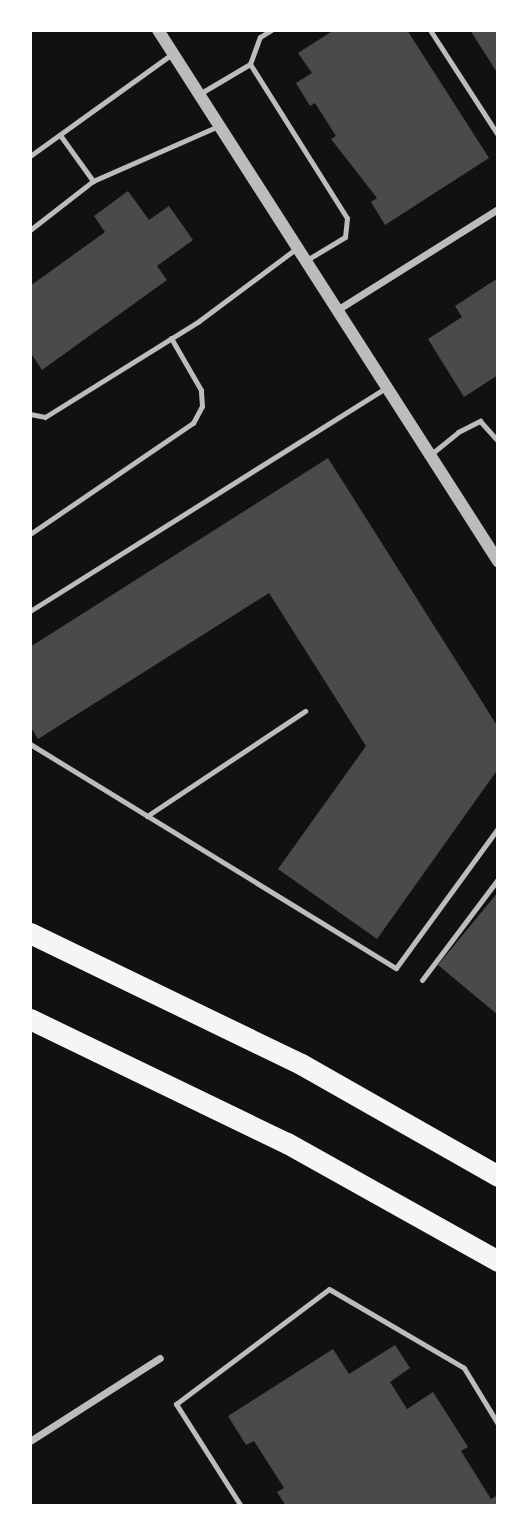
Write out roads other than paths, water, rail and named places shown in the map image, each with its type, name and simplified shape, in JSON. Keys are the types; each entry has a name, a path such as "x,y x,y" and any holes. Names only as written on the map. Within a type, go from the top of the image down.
{"highway":[{"path":"30,933 301,1063 498,1176"},
{"path":"30,1019 287,1143 498,1261"}],"street":[{"path":"158,30 497,556"},
{"path":"337,310 498,209"},
{"path":"30,1441 160,1358"}],"lane":[{"path":"199,95 250,64 260,37 271,30"},
{"path":"430,30 498,135"},
{"path":"30,156 173,54"},
{"path":"250,64 348,218 345,237 306,261"},
{"path":"30,230 93,181 219,125"},
{"path":"60,135 93,181"},
{"path":"30,414 45,417 171,338 298,248"},
{"path":"30,534 193,423 202,407 201,390 171,338"},
{"path":"30,611 387,387"},
{"path":"430,455 468,425 480,421 498,440"},
{"path":"147,816 305,711"},
{"path":"30,744 396,968 498,828"},
{"path":"422,980 498,879"},
{"path":"241,1506 176,1404 329,1289 464,1368 498,1424"}]}
